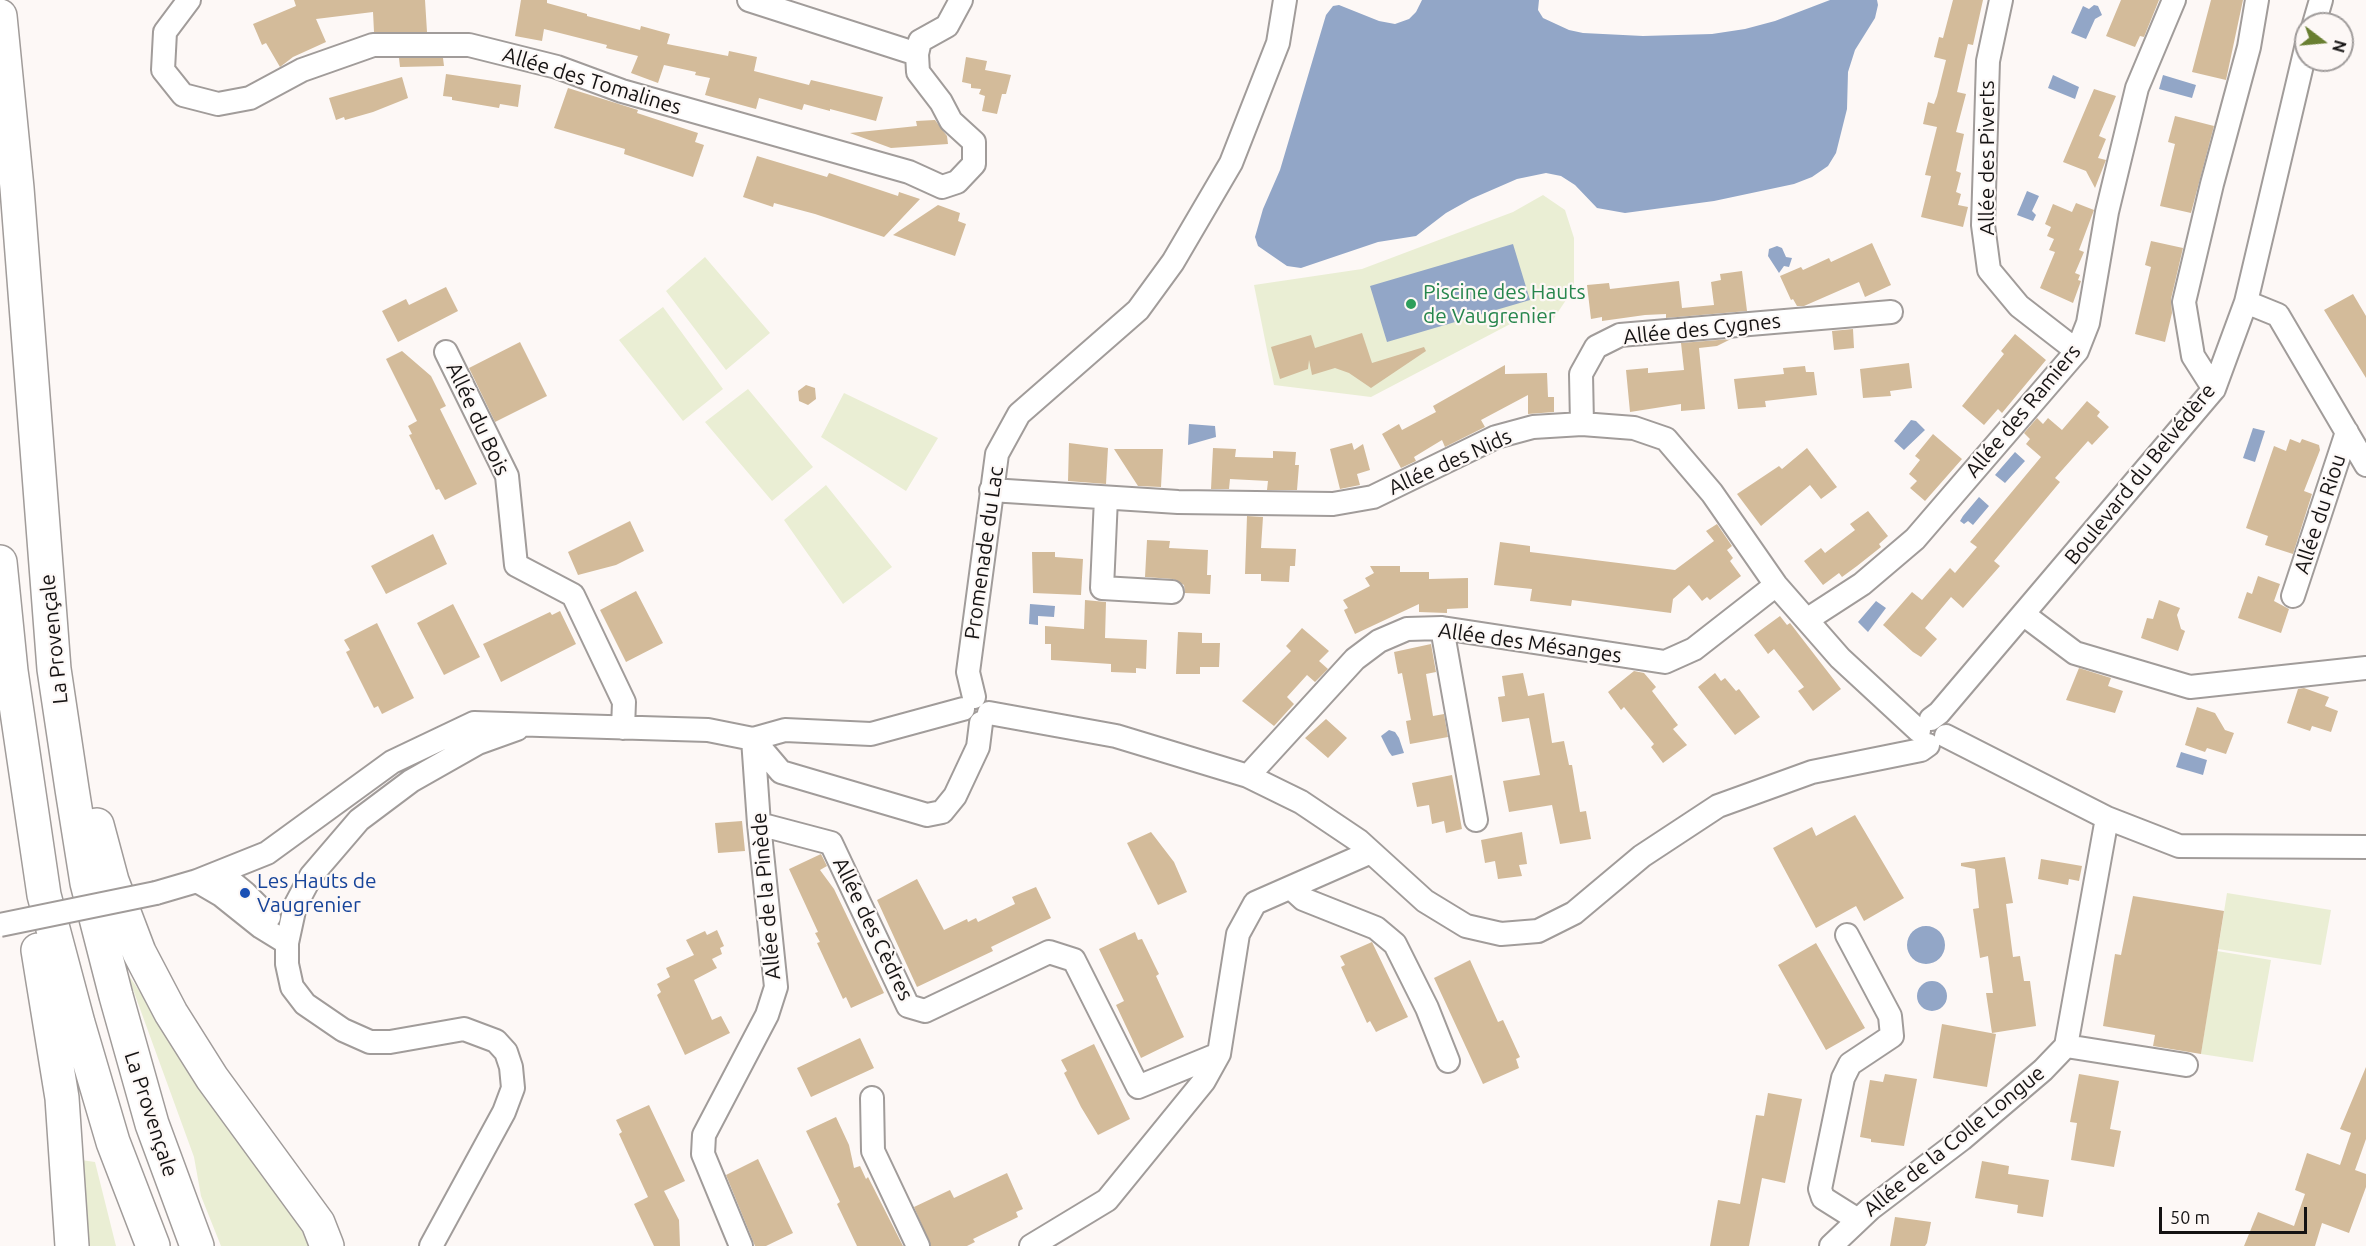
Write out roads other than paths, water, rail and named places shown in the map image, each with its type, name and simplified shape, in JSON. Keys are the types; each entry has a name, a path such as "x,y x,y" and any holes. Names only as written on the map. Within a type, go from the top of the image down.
{"highway":[{"name":"La Provençale","path":"0,16 17,188 54,669 93,905 152,1124 197,1246"},
{"name":"La Provençale","path":"0,562 11,671 44,895 113,1142 153,1246"},
{"path":"54,669 112,881 138,952 171,1013 212,1078 318,1223 327,1246"},
{"path":"11,671 30,901 62,1098 72,1246"}],"street":[{"name":"Allée des Tomalines","path":"189,0 165,32 163,70 183,95 218,104 250,98 302,70 373,45 469,45 557,67 633,94 909,172 942,187 957,182 974,164 974,142 951,121 941,102 918,72 917,54"},
{"path":"749,0 917,54 920,41 948,26 961,0"},
{"name":"Promenade du Lac","path":"977,711 968,672 991,490 998,454 1019,414 1138,310 1179,252 1231,163 1278,43 1285,0"},
{"name":"Allée des Piverts","path":"2001,0 1988,61 1983,225 1989,270 2019,306 2077,351"},
{"name":"Allée des Ramiers","path":"1808,620 1862,584 1915,539 2077,351 2088,323 2107,212 2137,88 2174,0"},
{"path":"2214,389 2193,356 2184,302 2212,184 2249,47 2257,0"},
{"name":"Boulevard du Belvédère","path":"1931,733 1939,713 2214,389 2246,302 2300,72"},
{"path":"2246,302 2278,315 2366,465"},
{"name":"Allée des Cygnes","path":"1582,424 1581,374 1596,347 1620,335 1892,312"},
{"name":"Allée du Bois","path":"446,352 507,476 516,565 573,595 624,702 622,728"},
{"name":"Allée des Nids","path":"991,490 1106,498 1334,504 1373,497 1496,437 1533,427 1582,424 1634,428 1665,440 1712,493 1776,585 1840,658 1931,733 2107,818 2179,846 2366,847"},
{"name":"Allée du Riou","path":"2293,596 2347,432"},
{"path":"1106,498 1102,588 1172,592"},
{"name":"Allée des Mésanges","path":"1248,776 1355,659 1379,641 1407,629 1442,628 1606,655 1665,662 1694,649 1776,585"},
{"path":"2023,614 2075,652 2190,687 2366,668"},
{"path":"1442,628 1476,820"},
{"path":"753,739 781,772 927,815 942,812 956,796 978,747 977,711"},
{"path":"0,926 156,893 207,878 267,853 392,762 474,723 708,730 753,739 785,730 871,734 977,711 1116,736 1248,776 1301,802 1371,852 1425,900 1466,926 1501,934 1538,931 1574,913 1642,856 1718,806 1812,772 1921,750 1931,733"},
{"path":"431,1246 504,1112 513,1088 511,1067 506,1052 496,1041 464,1029 390,1042 370,1042 343,1030 304,1004 292,987 287,943 295,906 311,876 359,820 411,781 442,763 478,743 529,725"},
{"name":"Allée de la Pinède","path":"741,1246 704,1154 704,1135 767,1016 776,987 759,824 753,739"},
{"path":"2107,818 2066,1046 2186,1065"},
{"name":"Allée des Cèdres","path":"759,824 831,843 908,1006 925,1011 1049,952 1074,960 1138,1087 1219,1054"},
{"path":"1031,1246 1107,1200 1204,1081 1219,1054 1238,934 1256,903 1371,852"},
{"path":"207,878 221,895 261,927 287,943"},
{"path":"1290,888 1303,899 1376,928 1395,944 1427,1008 1448,1061"},
{"path":"1847,935 1890,1016 1892,1036 1850,1064 1843,1078 1820,1189 1823,1198 1858,1220"},
{"name":"Allée de la Colle Longue","path":"1831,1246 1858,1220 1962,1139 2043,1070 2066,1046"},
{"path":"872,1098 873,1152 918,1246"}],"water":[{"path":"1422,0 1539,0 1538,10 1543,18 1569,30 1583,33 1643,36 1712,34 1745,29 1775,21 1830,0 1877,0 1878,5 1875,18 1855,50 1848,72 1847,109 1836,153 1828,166 1812,177 1794,184 1714,201 1625,213 1597,208 1575,185 1561,176 1546,173 1517,179 1471,199 1446,213 1416,236 1378,242 1301,268 1287,266 1258,246 1255,237 1263,209 1280,170 1326,15 1333,6 1339,5 1379,21 1395,24 1409,19 1416,12"},
{"path":"2094,5 2098,6 2102,15 2095,19 2086,39 2071,33 2083,6 2089,9"},
{"path":"2053,75 2079,87 2075,99 2048,88"},
{"path":"2163,75 2196,85 2192,98 2159,89"},
{"path":"2027,191 2039,196 2032,211 2036,215 2033,221 2017,215"},
{"path":"1513,244 1530,300 1387,342 1370,286"},
{"path":"1777,246 1782,248 1786,257 1792,258 1789,267 1784,266 1779,273 1768,256 1769,249"},
{"path":"1911,420 1916,421 1925,430 1904,450 1894,441"},
{"path":"1189,424 1215,426 1216,437 1188,445"},
{"path":"2253,428 2265,431 2255,462 2243,458"},
{"path":"2015,452 2025,461 2005,483 1995,475"},
{"path":"1979,497 1989,506 1973,525 1968,521 1964,524 1960,521"},
{"path":"1876,601 1886,608 1868,632 1858,622"},
{"path":"1030,604 1055,606 1054,617 1038,616 1038,625 1029,624"},
{"path":"1389,730 1395,732 1399,738 1404,753 1392,756 1389,752 1381,736"},
{"path":"2181,752 2207,760 2203,775 2176,767"},
{"path":"1926,926 1933,927 1939,932 1944,938 1944,952 1939,958 1933,963 1926,964 1919,963 1913,958 1908,952 1907,945 1908,938 1913,932 1919,927"},
{"path":"1932,981 1943,985 1947,996 1943,1007 1932,1011 1921,1007 1917,996 1921,985"}],"place":[{"name":"Piscine des Hauts de Vaugrenier","path":"1411,304"},
{"name":"Les Hauts de Vaugrenier","path":"245,893"}]}
